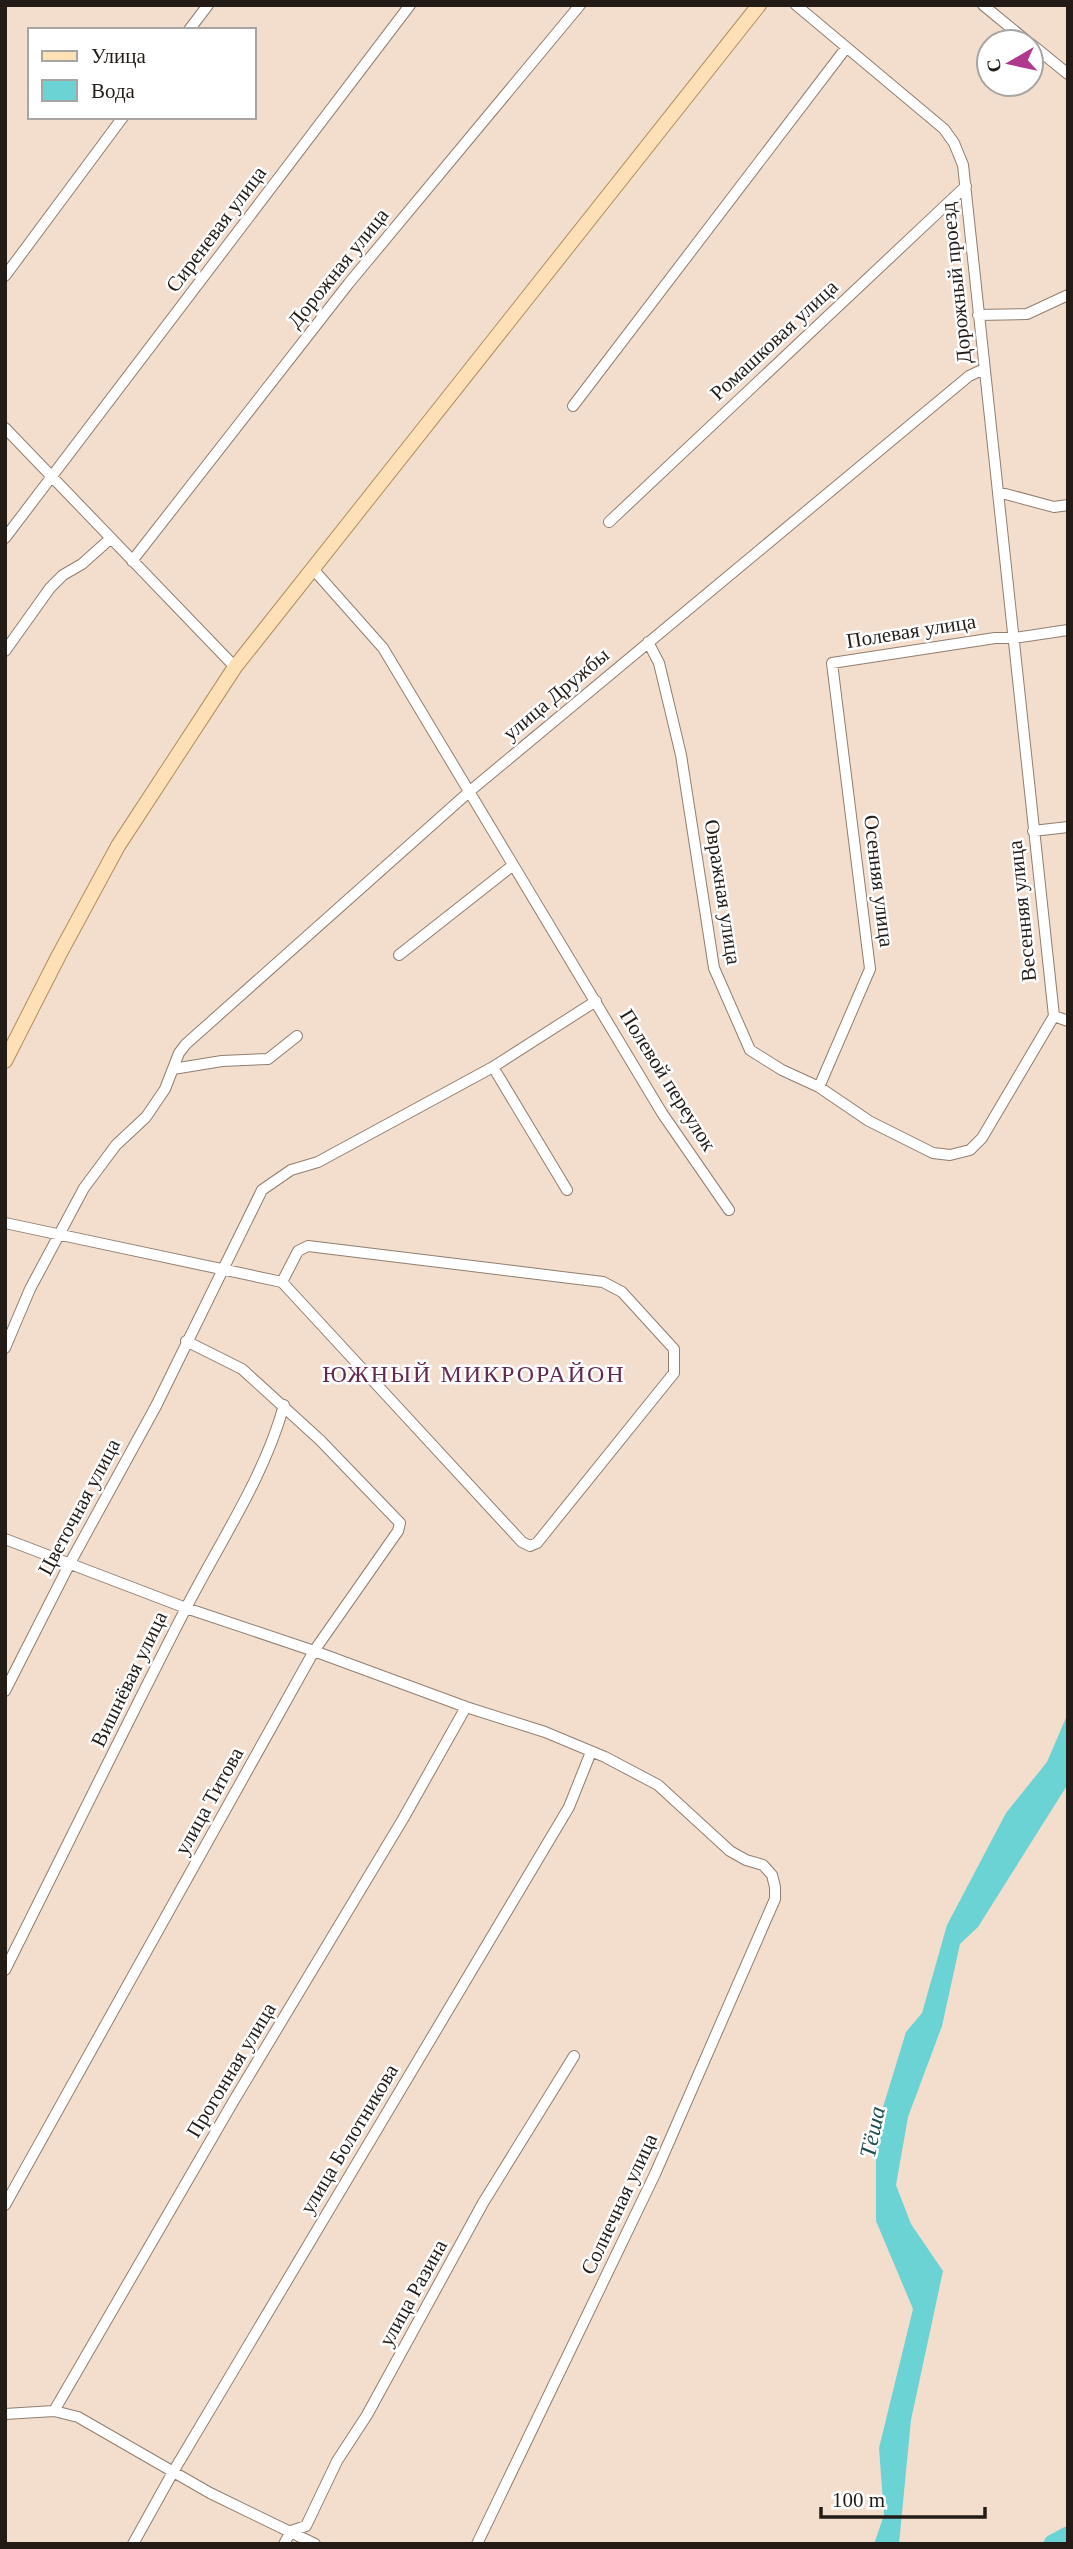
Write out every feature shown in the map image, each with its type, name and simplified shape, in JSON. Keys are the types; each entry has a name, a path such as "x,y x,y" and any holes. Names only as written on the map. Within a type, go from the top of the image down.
{"main road":[{"path":"5,1060 118,846 235,667 759,5"}],"street":[{"path":"190,28 208,5"},
{"name":"Сиреневая улица","path":"5,538 54,477 410,5"},
{"name":"Дорожная улица","path":"132,561 349,284 580,5"},
{"name":"Дорожный проезд","path":"796,5 944,129 954,143 963,165 1014,637"},
{"path":"983,5 1011,28"},
{"path":"573,406 846,48"},
{"path":"1045,55 1068,74"},
{"path":"5,276 122,119"},
{"name":"Ромашковая улица","path":"609,522 966,186"},
{"path":"978,315 1027,314 1068,295"},
{"name":"улица Дружбы","path":"5,1349 30,1289 84,1188 116,1145 146,1117 164,1089 179,1053 186,1044 470,791 969,376 984,369"},
{"path":"5,428 235,667"},
{"path":"998,492 1054,507 1068,505"},
{"path":"5,651 50,588 110,538"},
{"path":"313,569 383,648 512,866 596,1001"},
{"path":"1014,637 1068,630"},
{"name":"Полевая улица","path":"833,666 1014,637"},
{"name":"Весенняя улица","path":"1014,637 1054,1016"},
{"name":"Овражная улица","path":"648,642 659,663 681,755 714,968 750,1050 782,1070 819,1087 869,1121 933,1153 950,1155 970,1150 982,1138 1054,1016"},
{"name":"Осенняя улица","path":"819,1087 870,968 833,666"},
{"path":"1033,831 1068,827"},
{"path":"399,955 512,866"},
{"name":"Полевой переулок","path":"224,1269 262,1190 291,1170 318,1162 493,1067 596,1001 662,1113 729,1210"},
{"path":"1054,1016 1068,1021"},
{"path":"173,1069 222,1061 268,1059 297,1036"},
{"path":"493,1067 567,1190"},
{"path":"5,1223 282,1282 522,1542 530,1546 537,1544 674,1373 674,1349 622,1292 603,1282 308,1246 298,1251 282,1282"},
{"name":"Цветочная улица","path":"5,1691 70,1563 156,1406 224,1269"},
{"path":"186,1341 242,1369 284,1405"},
{"name":"улица Титова","path":"5,2205 314,1651 398,1531 400,1523 284,1405"},
{"name":"Вишнёвая улица","path":"5,1970 186,1608 254,1481 284,1405"},
{"path":"5,1539 186,1608 314,1651 466,1707 545,1732 591,1752"},
{"name":"Прогонная улица","path":"54,2411 226,2114 403,1819 466,1707"},
{"name":"Солнечная улица","path":"477,2544 655,2174 775,1899 772,1875 763,1865 730,1851 658,1785 591,1752"},
{"name":"улица Болотникова","path":"133,2544 173,2472 569,1807 591,1752"},
{"name":"улица Разина","path":"285,2544 291,2531 306,2526 337,2461 374,2403 483,2203 574,2056"},
{"path":"5,2414 54,2411 78,2417 211,2493 315,2544"}],"water":[{"path":"1068,1713 1068,1784 978,1927 960,1944 942,2026 908,2117 896,2185 911,2224 943,2271 911,2420 899,2544 874,2544 884,2515 879,2448 913,2309 876,2221 876,2130 906,2032 922,2013 947,1925 1006,1813 1047,1762"}],"waterway":[{"path":"1053,2544 1068,2536"}],"district":[{"name":"ЮЖНЫЙ МИКРОРАЙОН","path":"474,1374"}],"water label":[{"name":"Тёша","path":"872,2132"}]}
